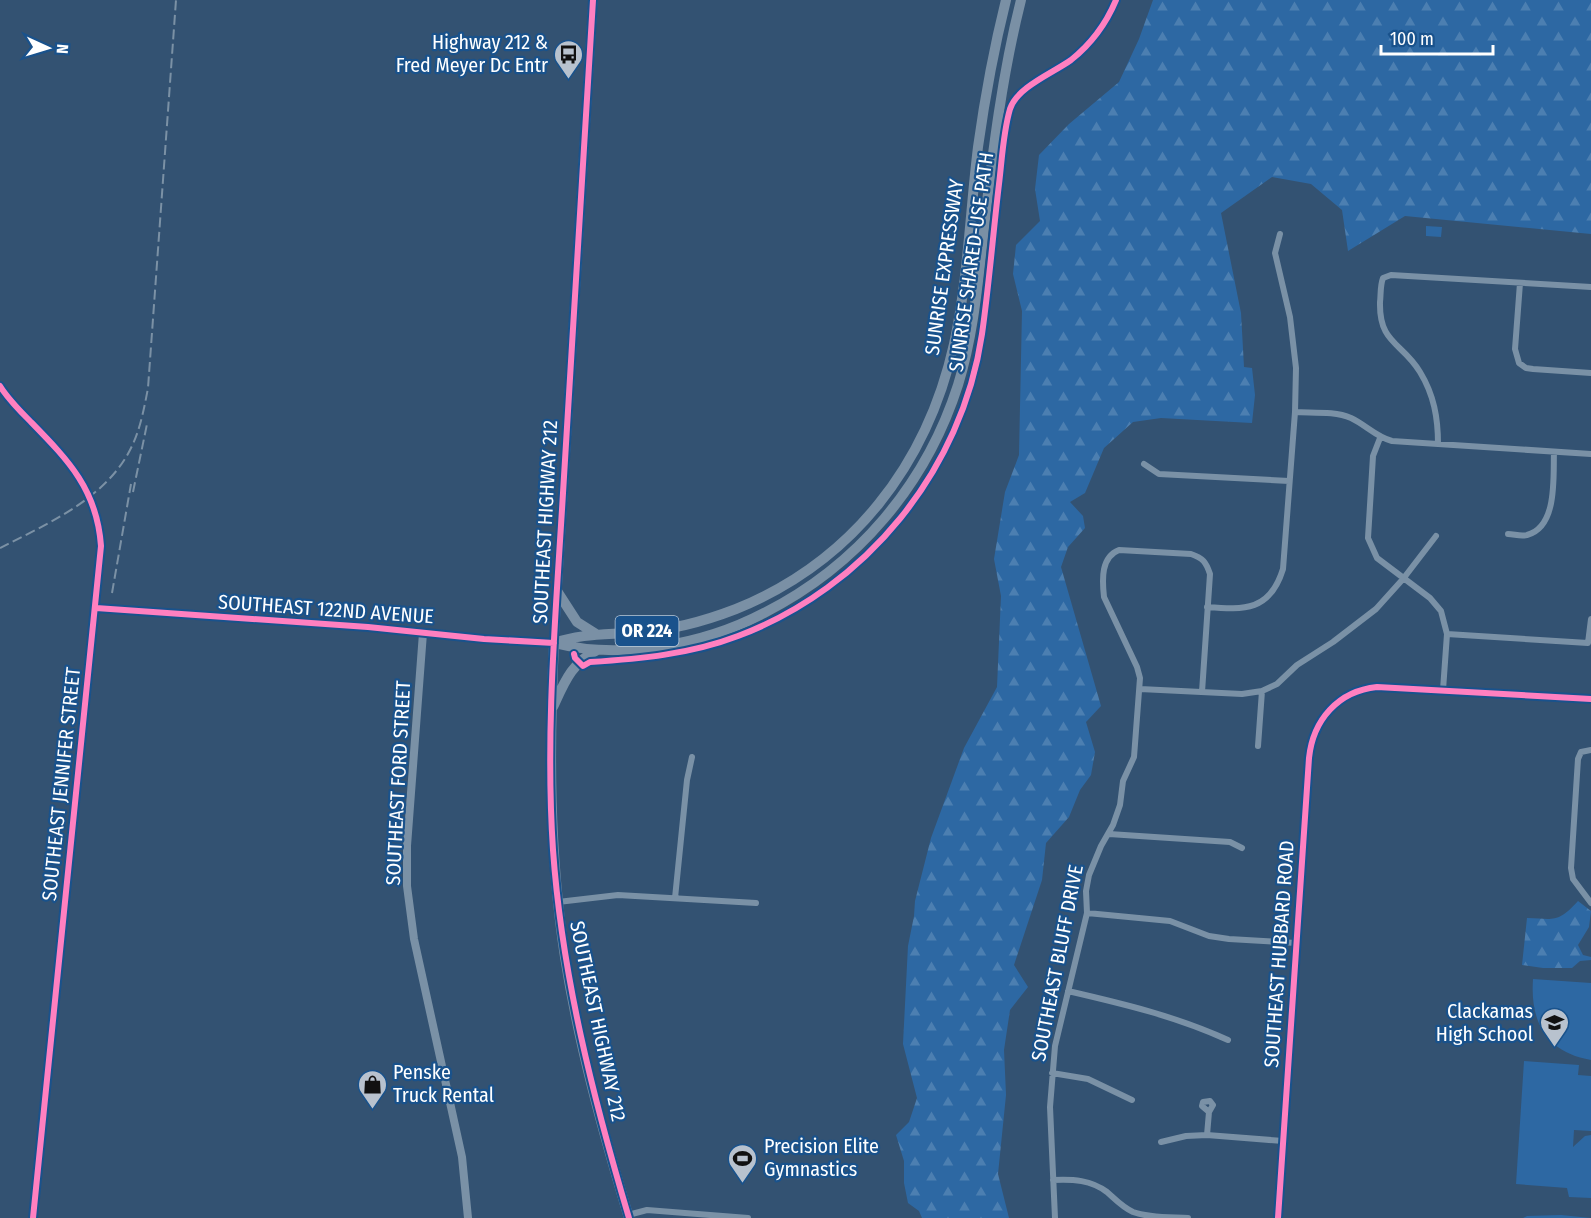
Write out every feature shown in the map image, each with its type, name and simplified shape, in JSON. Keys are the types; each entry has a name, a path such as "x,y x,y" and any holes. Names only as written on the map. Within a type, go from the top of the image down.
{"highway":[{"name":"SUNRISE EXPRESSWAY","path":"554,643 573,636 641,632 684,625 736,608 773,591 818,563 848,537 883,500 921,441 944,382 954,343 980,136 1006,0"},
{"name":"SUNRISE EXPRESSWAY","path":"554,643 573,648 597,650 630,649 686,640 741,624 778,606 820,579 856,550 896,506 921,470 936,442 949,412 968,346 975,307 994,141 1008,55 1021,0"},
{"path":"557,591 577,622 597,635"},
{"name":"SOUTHEAST HIGHWAY 212","path":"554,643 551,801 558,902 571,991 584,1052 597,1108 628,1216"},
{"name":"OR 224","path":"551,710 571,671 578,662 597,650"}],"main road":[{"name":"SOUTHEAST HIGHWAY 212","path":"554,643 593,0"},
{"name":"SOUTHEAST JENNIFER STREET","path":"0,386 66,458 88,492 96,513 100,539 96,608 33,1218"},
{"name":"SOUTHEAST 122ND AVENUE","path":"96,608 357,626 484,639 554,643"},
{"name":"SOUTHEAST HUBBARD ROAD","path":"1278,1218 1310,749 1314,732 1322,718 1339,701 1356,691 1370,687 1443,690"},
{"path":"1443,690 1591,699"}],"street":[{"path":"1202,692 1207,608 1253,607 1277,586 1283,569 1295,412 1294,343 1275,253 1280,234"},
{"path":"1438,444 1437,418 1426,383 1411,359 1385,333 1381,323 1383,278 1390,275 1591,287"},
{"path":"1520,283 1515,349 1515,356 1519,363 1526,368 1591,374"},
{"path":"1295,412 1343,415 1359,422 1380,438 1392,441 1591,454"},
{"path":"1380,438 1373,456 1368,538 1377,558 1437,605 1445,622 1447,634 1443,690"},
{"path":"1508,534 1525,536 1546,520 1552,503 1554,452"},
{"path":"1144,464 1159,474 1289,482"},
{"path":"1140,689 1242,694 1262,691 1277,684 1307,658 1365,620 1403,579 1436,536"},
{"name":"SOUTHEAST BLUFF DRIVE","path":"1055,1218 1050,1107 1055,1046 1087,914 1086,891 1089,875 1101,846 1109,834 1120,805 1122,781 1134,757 1140,689 1137,667 1104,597 1104,567 1108,557 1119,550 1191,554 1201,557 1207,562 1210,574 1207,608"},
{"path":"1447,634 1588,643 1591,619"},
{"name":"SOUTHEAST FORD STREET","path":"423,633 407,846 407,886 414,939 462,1157 468,1218"},
{"path":"1258,746 1262,691"},
{"path":"1591,750 1581,752 1578,759 1571,868 1574,879 1591,903"},
{"path":"675,898 687,780 692,756"},
{"path":"1109,834 1230,842 1242,849"},
{"path":"558,902 618,895 756,903"},
{"path":"1087,914 1170,921 1209,936 1229,939 1296,943"},
{"path":"1068,991 1168,1016 1228,1040"},
{"path":"1052,1073 1088,1079 1132,1100"},
{"path":"1207,1135 1209,1112"},
{"path":"1161,1142 1186,1136 1207,1135 1283,1141"},
{"path":"1053,1179 1071,1179 1093,1184 1127,1209 1135,1212 1188,1218"},
{"path":"628,1216 647,1210 748,1218"}],"green space":[{"path":"1153,0 1591,0 1591,234 1405,216 1348,251 1342,210 1311,184 1272,177 1221,213 1241,313 1244,367 1252,368 1255,395 1252,423 1161,418 1133,422 1104,448 1085,493 1070,502 1083,516 1085,528 1068,547 1061,567 1101,706 1086,722 1095,752 1091,775 1080,790 1069,817 1046,843 1042,880 1014,965 1028,987 1010,1010 1004,1050 1006,1095 998,1174 1009,1218 922,1218 919,1211 908,1203 904,1183 904,1161 896,1135 909,1122 917,1098 903,1044 908,946 915,901 931,838 964,748 997,687 1001,596 994,559 1005,492 1019,455 1022,311 1013,274 1016,245 1040,221 1035,189 1039,155 1069,124 1119,82 1139,39"},
{"path":"1426,226 1442,227 1441,237 1426,236"},
{"path":"1578,901 1591,911 1589,927 1578,945 1583,955 1591,957 1591,960 1580,961 1572,968 1522,965 1527,918 1556,918 1566,913"},
{"path":"1533,979 1591,983 1591,1060 1563,1050 1544,1033 1534,1009"},
{"path":"1524,1061 1579,1065 1578,1075 1591,1076 1591,1131 1574,1130 1573,1147 1585,1136 1591,1135 1591,1198 1569,1197 1567,1188 1516,1184"},
{"path":"1561,1215 1591,1218 1523,1218 1527,1216"}],"railway":[{"path":"0,548 73,508 106,483 130,450 139,428 148,388 176,0"},
{"path":"133,492 147,424"},
{"path":"112,593 131,484"}],"cycle path":[{"path":"593,0 555,626 551,716 551,805 557,897 572,990 603,1127 629,1218"},
{"name":"SUNRISE SHARED-USE PATH","path":"574,654 583,666 590,662 684,651 738,636 784,615 827,588 866,555 900,518 930,477 953,432 971,384 982,334 1003,146 1010,109 1014,101 1028,87 1071,60 1085,47 1103,25 1116,0"},
{"path":"0,386 57,449 78,477 94,508 101,546 33,1218"},
{"path":"96,608 554,643"},
{"path":"1278,1218 1309,758 1311,744 1322,720 1339,701 1350,694 1377,687 1591,699"}],"place":[{"name":"Highway 212 & Fred Meyer Dc Entr","path":"569,80"},
{"name":"Clackamas High School","path":"1554,1048"},
{"name":"Penske Truck Rental","path":"372,1110"},
{"name":"Precision Elite Gymnastics","path":"743,1184"}]}
